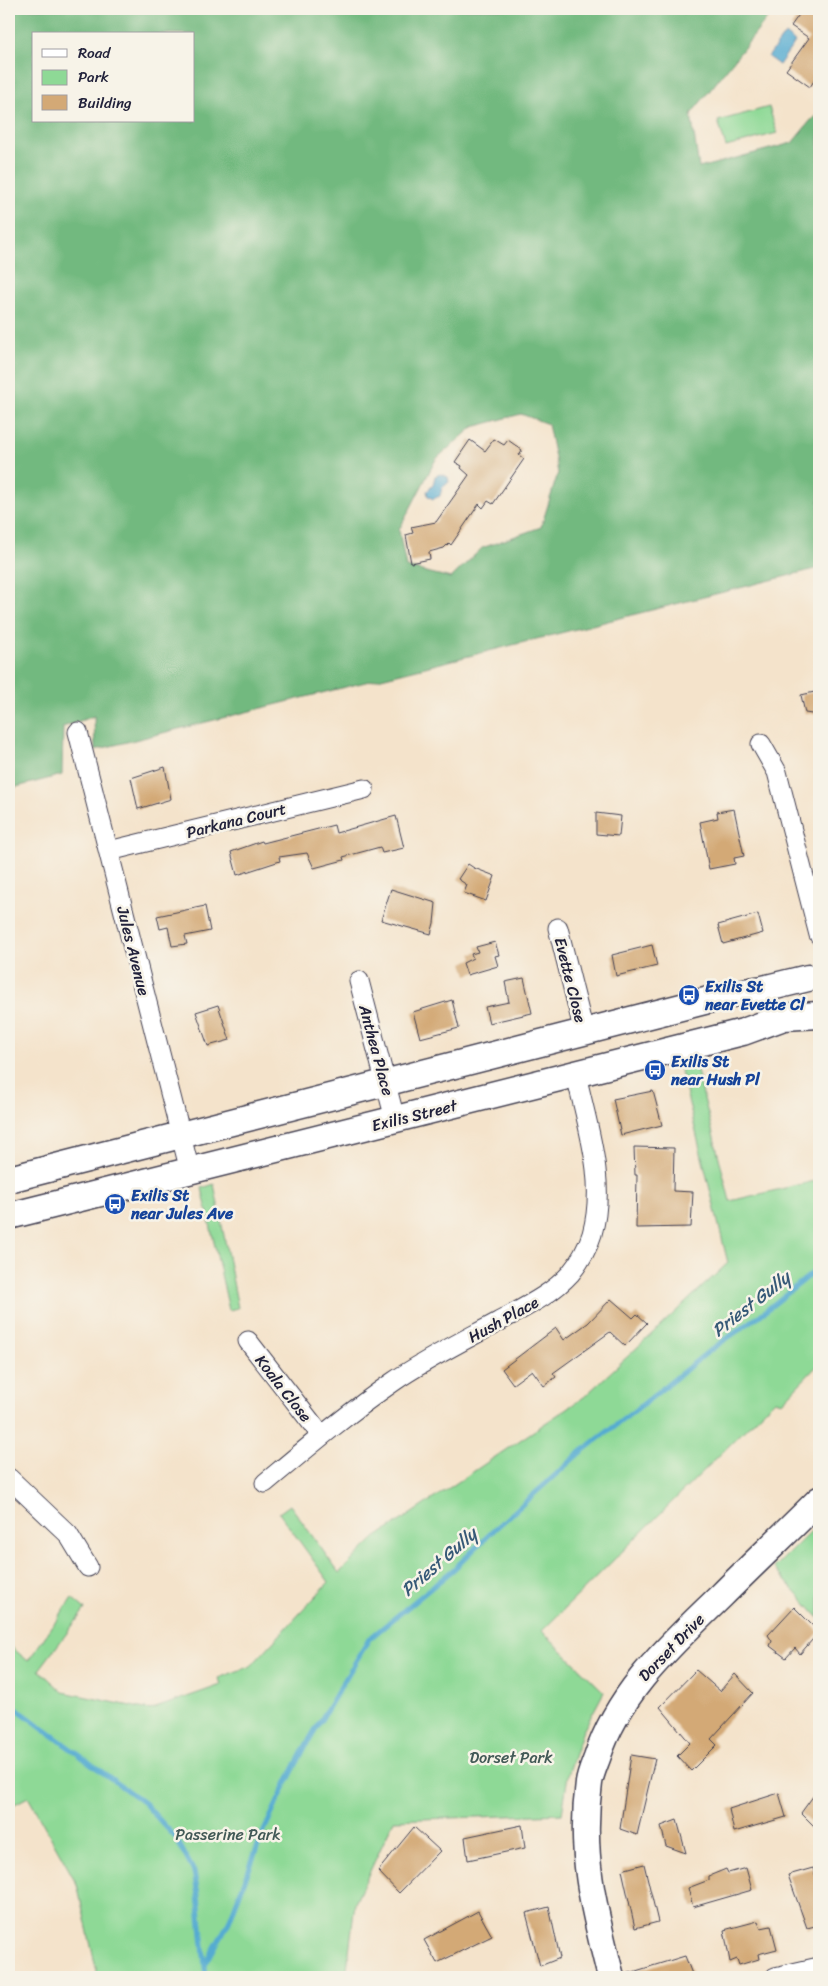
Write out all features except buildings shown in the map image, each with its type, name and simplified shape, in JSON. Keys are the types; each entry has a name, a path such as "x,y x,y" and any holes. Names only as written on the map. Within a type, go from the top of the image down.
{"street":[{"name":"Jules Avenue","path":"78,732 190,1171"},
{"path":"761,744 777,772 819,936"},
{"name":"Parkana Court","path":"108,851 364,789"},
{"name":"Evette Close","path":"558,928 584,1032"},
{"name":"Exilis Street","path":"9,1179 736,993 763,989 813,972"},
{"name":"Exilis Street","path":"813,972 805,994 807,1002 819,1015"},
{"name":"Anthea Place","path":"359,981 395,1120"},
{"name":"Exilis Street","path":"9,1216 742,1032 784,1017 819,1015"},
{"name":"Hush Place","path":"265,1483 321,1435 418,1366 529,1305 552,1290 570,1273 583,1254 592,1234 598,1191 598,1173 576,1074"},
{"name":"Koala Close","path":"248,1341 321,1435"},
{"path":"9,1478 68,1534 88,1567"},
{"name":"Dorset Drive","path":"611,1977 593,1907 587,1867 585,1831 589,1781 603,1738 622,1703 650,1666 819,1500"},
{"path":"775,1977 819,1967"}],"green space":[{"path":"9,9 775,9 691,114 699,168 792,143 811,120 819,114 819,568 95,750 94,716 63,727 62,775 9,789","holes":["521,414 548,424 558,473 541,527 482,548 451,578 406,567 399,530 436,459 473,427"]},
{"path":"769,107 777,133 726,147 718,121"},
{"name":"Passerine Park","path":"694,1059 730,1201 819,1180 819,1364 782,1402 775,1400 542,1631 604,1692 582,1733 568,1775 562,1814 394,1820 355,1903 346,1977 98,1977 77,1884 28,1797 9,1807 9,1645 28,1661 72,1598 85,1609 39,1670 63,1692 150,1710 221,1685 218,1678 251,1666 329,1582 279,1513 290,1505 339,1573 375,1538 584,1397 728,1263 679,1063"},
{"path":"214,1184 238,1308 229,1310 202,1188"},
{"path":"812,1530 819,1561 819,1618 774,1568"}],"water":[{"path":"785,34 795,42 779,65 768,57"},
{"path":"440,474 448,477 449,482 442,488 440,496 433,499 428,496 427,491 433,485 435,476"}],"waterway":[{"name":"Priest Gully","path":"205,1965 229,1922 262,1835 287,1782 305,1747 369,1639 454,1569 495,1529 581,1452 709,1351 759,1316 819,1268"},
{"path":"9,1703 144,1803 176,1838 194,1872 206,1977"}],"place":[{"name":"Exilis St near Evette Cl","path":"689,995"},
{"name":"Exilis St near Hush Pl","path":"655,1070"},
{"name":"Exilis St near Jules Ave","path":"115,1204"}],"park label":[{"name":"Dorset Park","path":"511,1757"}]}
